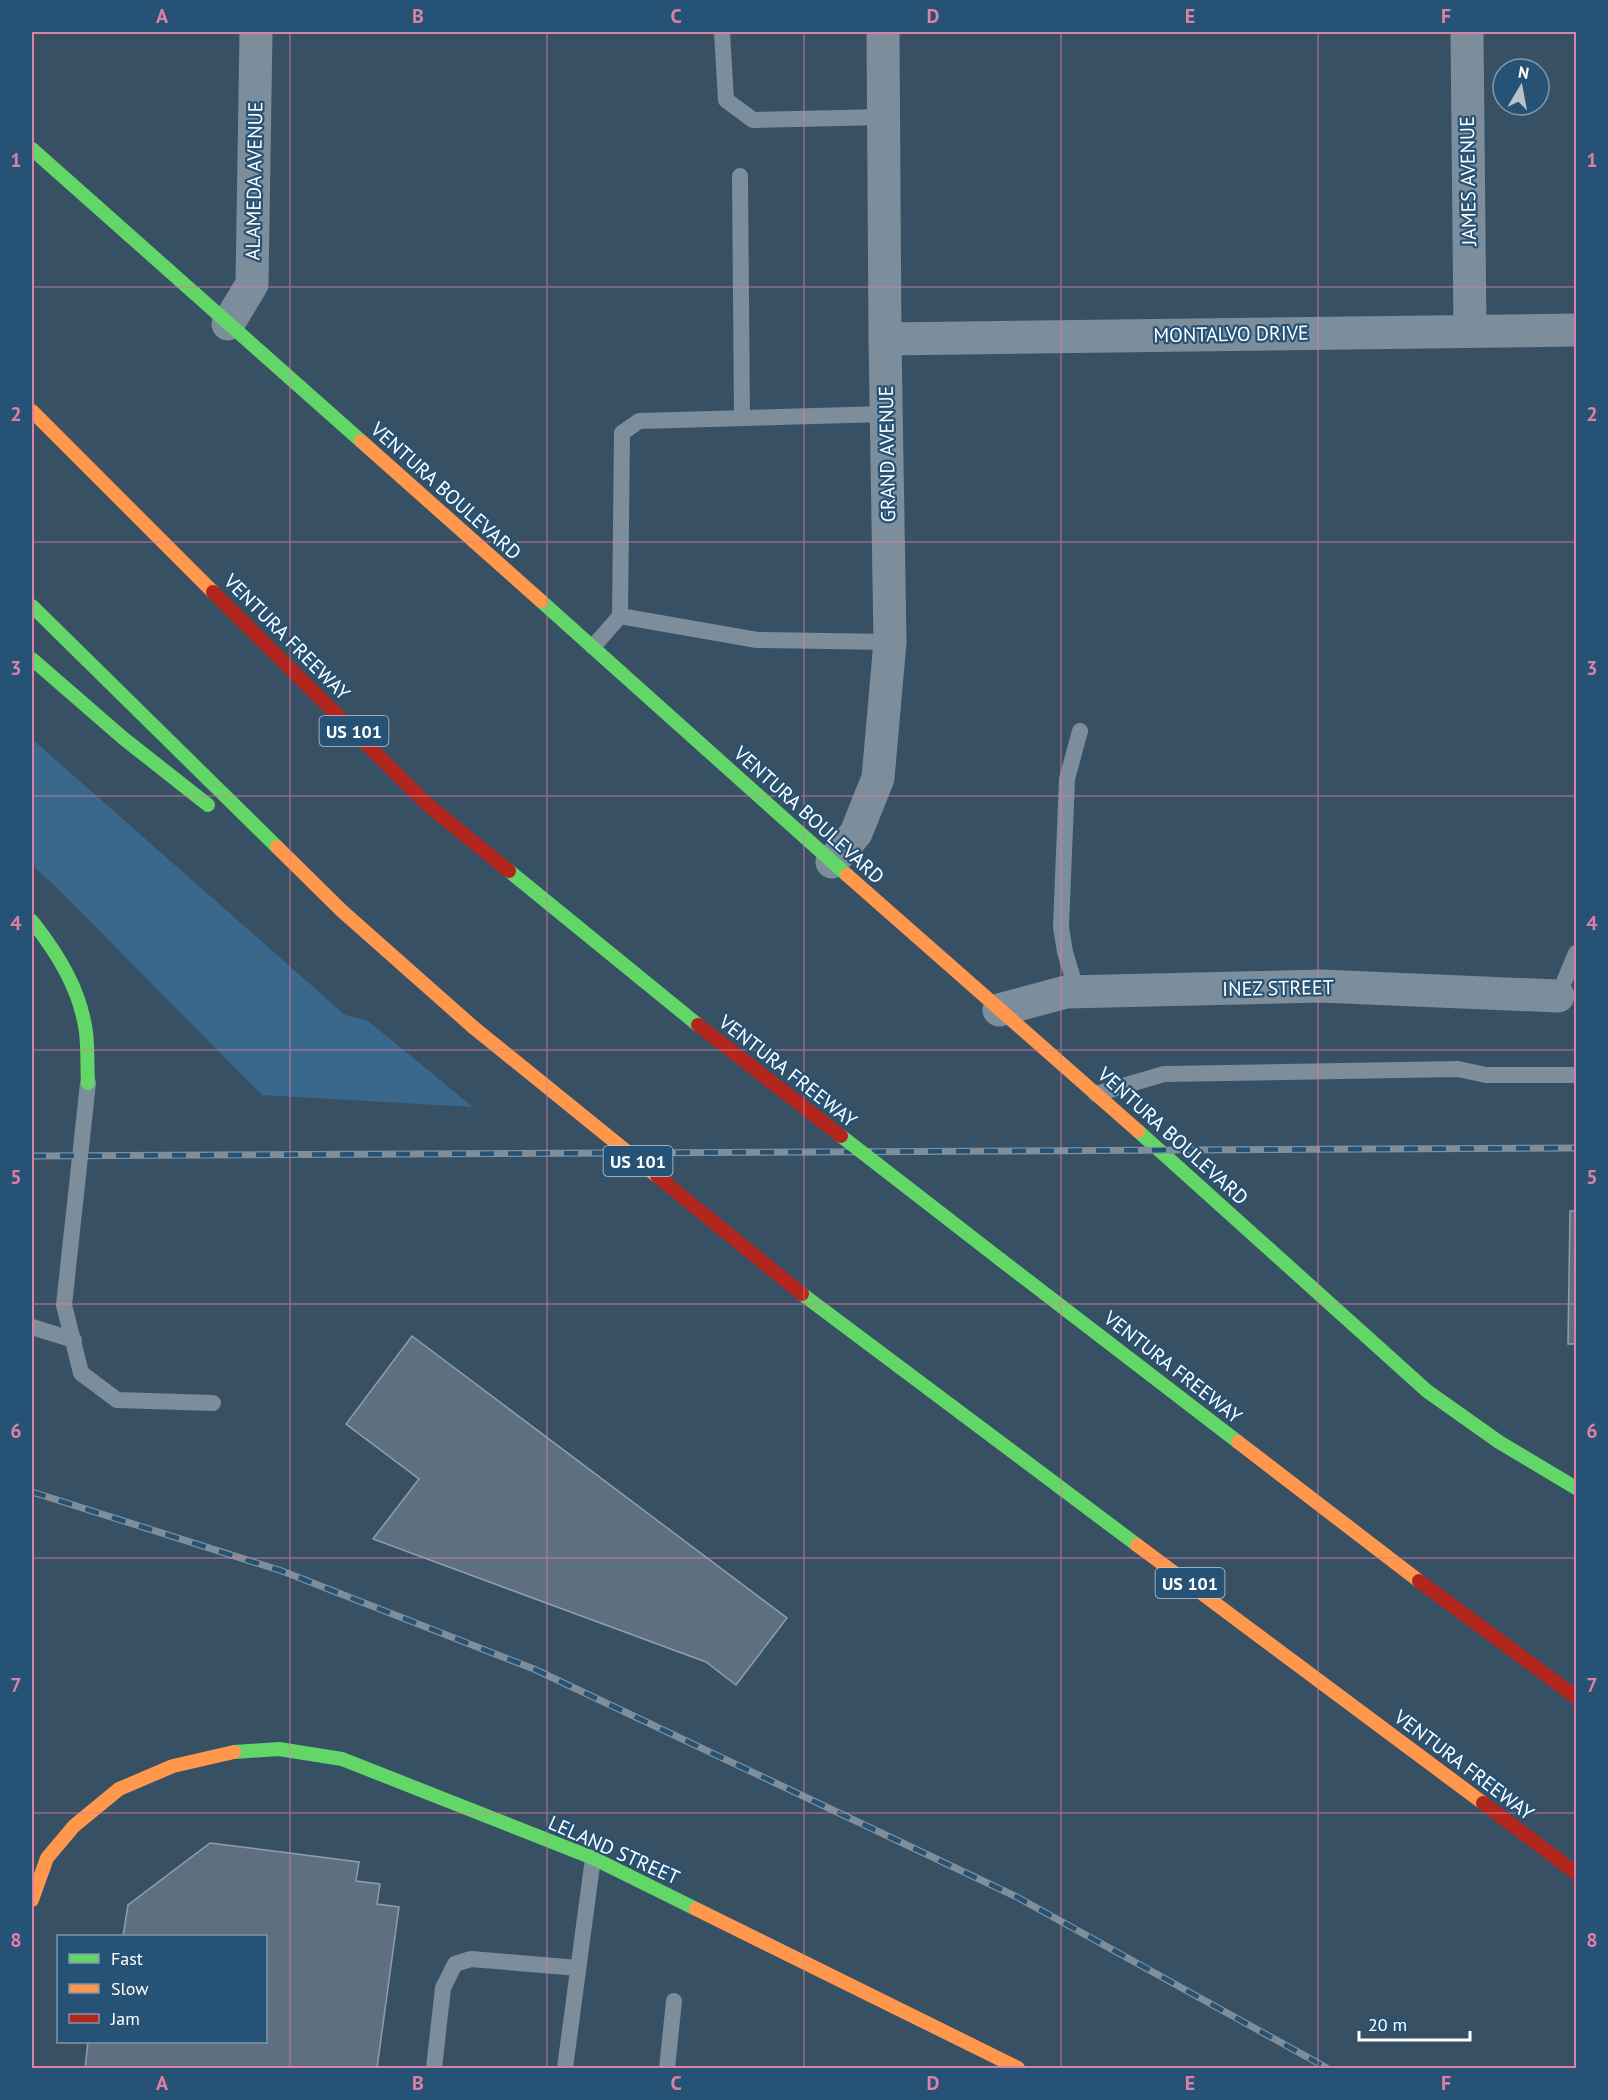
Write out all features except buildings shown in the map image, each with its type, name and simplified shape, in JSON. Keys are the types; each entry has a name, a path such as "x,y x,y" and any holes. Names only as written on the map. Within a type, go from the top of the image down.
{"main road":[{"name":"VENTURA BOULEVARD","path":"32,149 1427,1391 1499,1442 1576,1488"},
{"name":"VENTURA FREEWAY","path":"32,411 429,805 698,1025 1000,1260 1437,1595 1576,1697"},
{"name":"VENTURA FREEWAY","path":"32,606 342,911 473,1027 802,1294 1576,1873"},
{"path":"32,659 123,738 223,817"},
{"path":"241,832 342,911"},
{"path":"32,921 51,944 73,981 86,1029 88,1083"},
{"name":"LELAND STREET","path":"47,1858 74,1826 119,1789 173,1766 226,1752 279,1749 342,1758 592,1858 1018,2068"},
{"path":"32,1900 47,1858"}],"street":[{"name":"ALAMEDA AVENUE","path":"228,324 252,284 256,32"},
{"name":"GRAND AVENUE","path":"832,862 855,833 878,778 890,642 883,32"},
{"name":"JAMES AVENUE","path":"1467,32 1470,331"},
{"name":"MONTALVO DRIVE","path":"885,339 1576,330"},
{"name":"INEZ STREET","path":"999,1010 1065,992 1321,986 1558,996"}],"lane":[{"path":"722,32 726,100 753,120 884,117"},
{"path":"740,176 742,418"},
{"path":"593,647 620,616 622,434 639,421 886,414"},
{"path":"620,616 758,640 890,642"},
{"path":"1077,992 1065,952 1061,927 1067,779 1080,731"},
{"path":"1558,996 1576,953"},
{"path":"1096,1094 1164,1074 1458,1069 1486,1075 1576,1075"},
{"path":"88,1083 64,1305 81,1373 117,1400 213,1403"},
{"path":"32,1327 74,1340"},
{"path":"32,1848 47,1858"},
{"path":"565,2068 592,1858"},
{"path":"434,2068 443,1988 455,1964 471,1959 578,1968"},
{"path":"668,2068 674,2001"}],"shaded area":[{"path":"32,739 345,1015 368,1021 473,1107 262,1095 32,865"}],"railway":[{"path":"32,1156 1576,1148"},
{"path":"32,1492 282,1571 534,1669 1017,1897 1327,2068"}],"traffic: fast":[{"path":"32,149 361,441"},
{"path":"541,601 847,875"},
{"path":"32,606 277,847"},
{"path":"32,659 123,738 208,805"},
{"path":"509,871 698,1025"},
{"path":"32,921 59,959 79,1001 86,1032 88,1083"},
{"path":"1138,1131 1427,1391 1499,1442 1576,1488"},
{"path":"841,1136 1001,1260"},
{"path":"1001,1260 1238,1442"},
{"path":"802,1294 1137,1545"},
{"path":"234,1752 279,1749 342,1759 593,1858 696,1909"}],"traffic: slow":[{"path":"32,411 213,592"},
{"path":"361,441 541,601"},
{"path":"277,847 342,911 473,1027"},
{"path":"847,875 1138,1131"},
{"path":"473,1027 657,1176"},
{"path":"1238,1442 1419,1581"},
{"path":"1137,1545 1483,1803"},
{"path":"32,1900 47,1858 74,1826 119,1789 173,1766 234,1752"},
{"path":"696,1909 1018,2068"}],"traffic: jam":[{"path":"213,592 428,805 509,871"},
{"path":"698,1025 841,1136"},
{"path":"657,1176 802,1294"},
{"path":"1419,1581 1576,1697"},
{"path":"1483,1803 1576,1873"}]}
